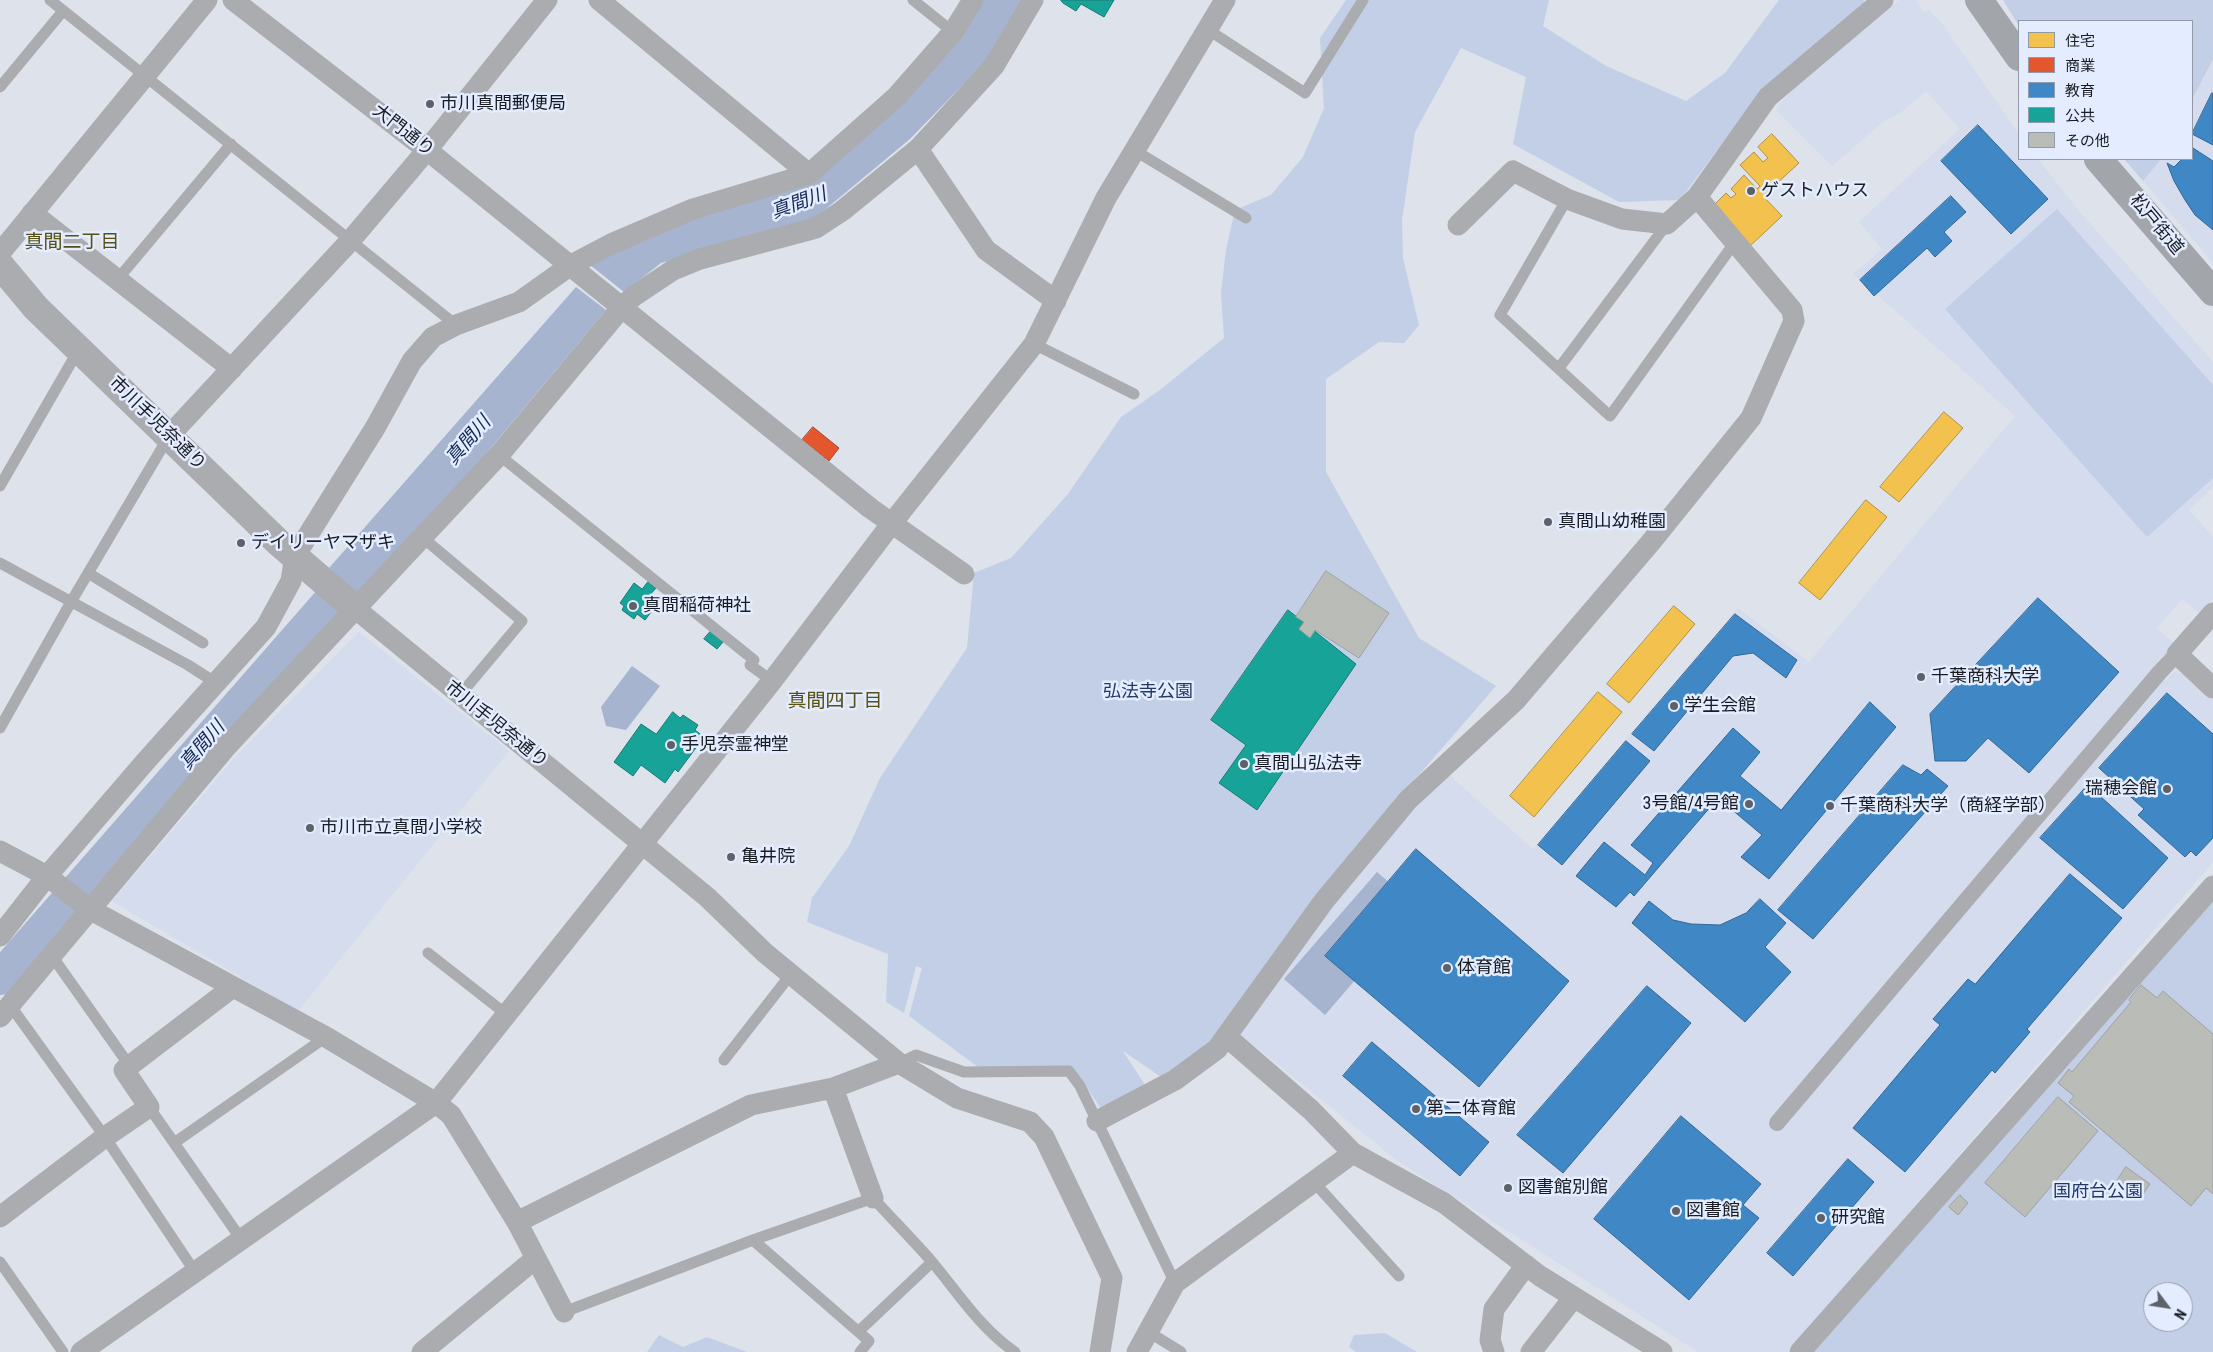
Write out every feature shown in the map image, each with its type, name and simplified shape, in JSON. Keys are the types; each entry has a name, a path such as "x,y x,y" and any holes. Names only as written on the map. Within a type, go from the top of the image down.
{"main road":[{"path":"1979,0 2018,56"},
{"name":"松戸街道","path":"2099,160 2213,292"}],"street":[{"path":"0,253 207,0"},
{"name":"大門通り","path":"233,0 427,150 623,306 870,508 964,574"},
{"path":"169,436 350,241 427,150 547,0"},
{"path":"599,0 809,174"},
{"path":"0,936 47,876 266,627 291,581 295,556 375,428 412,361 433,337 456,325 519,302 571,266 611,244 693,209 809,174 897,96 953,32 973,0"},
{"path":"5,1011 227,746 353,607 422,537 498,455 623,306 634,296 682,266 700,259 816,228 842,211 918,149 994,66 1033,0"},
{"path":"82,1352 436,1103 772,681 892,523 1034,344 1106,198 1225,0"},
{"path":"1458,225 1513,172 1567,199 1622,220 1667,224 1697,198 1768,96 1883,0"},
{"path":"918,149 986,250 1056,302"},
{"path":"1097,1121 1175,1080 1217,1049 1324,901 1408,800 1516,700 1651,542 1751,418 1794,321 1792,310 1697,198"},
{"path":"32,213 232,368"},
{"name":"市川手児奈通り","path":"0,264 36,308 319,579 642,845 707,896 765,953 900,1063 957,1098 1030,1122 1044,1137 1112,1278 1100,1352"},
{"path":"1777,1123 2159,673 2213,613"},
{"path":"2177,654 2213,688"},
{"path":"0,851 47,876 91,910 326,1037 436,1103 451,1115 517,1222 564,1312"},
{"path":"1800,1352 2213,886"},
{"path":"0,1217 105,1137 148,1107 124,1070 233,987"},
{"path":"1227,1037 1311,1110 1353,1153 1444,1203 1526,1266 1662,1352"},
{"path":"517,1222 751,1105 833,1088 900,1063"},
{"path":"833,1088 873,1198"},
{"path":"1137,1352 1175,1283 1353,1153"},
{"path":"422,1352 535,1259"},
{"path":"1494,1352 1490,1340 1494,1309 1526,1266"},
{"path":"1531,1352 1574,1297"}],"lane":[{"path":"50,0 456,325"},
{"path":"913,0 953,32"},
{"path":"1207,29 1305,93 1363,0"},
{"path":"0,87 63,11"},
{"path":"117,280 231,144"},
{"path":"1134,150 1246,218"},
{"path":"1567,199 1500,315 1560,368 1610,416 1735,242"},
{"path":"1560,368 1667,224"},
{"path":"1034,344 1134,394"},
{"path":"0,486 79,349"},
{"path":"0,728 71,602 169,436"},
{"path":"498,455 754,660 750,665 772,681"},
{"path":"422,537 522,622 460,695"},
{"path":"0,563 216,682"},
{"path":"88,573 203,643"},
{"path":"428,953 506,1014"},
{"path":"52,956 129,1065"},
{"path":"724,1060 791,974"},
{"path":"5,1011 105,1137 195,1272"},
{"path":"174,1143 326,1037"},
{"path":"900,1063 916,1054 964,1072 1068,1071 1080,1086 1175,1283"},
{"path":"148,1107 241,1239"},
{"path":"1313,1181 1399,1276"},
{"path":"564,1312 753,1240 873,1198 932,1262 973,1312 1004,1345 1015,1352"},
{"path":"753,1240 869,1341 860,1352"},
{"path":"0,1262 63,1352"},
{"path":"859,1331 932,1262"},
{"path":"1147,1331 1181,1352"}],"shaded area":[{"name":"千葉商科大学","path":"1899,0 1916,0 1924,13 1929,10 1943,25 2018,133 2018,160 2039,160 2078,210 2213,362 2213,487 2189,510 2213,537 2213,599 2200,614 2182,599 2157,628 2174,644 2154,669 2166,679 2175,671 2187,675 2213,699 2213,862 1788,1352 1698,1352 1395,1159 1239,1033 1336,894 1448,774 1533,849 1738,608 1809,662 2015,416 1853,274 1882,249 1859,222 1960,129 1926,91 1899,114 1884,121 1832,166 1776,110 1797,83"},
{"path":"2213,59 2213,263 2143,181 2160,160 2193,160 2193,98"},
{"name":"市川市立真間小学校","path":"359,632 509,751 298,1011 112,901 237,755"}],"green space":[{"name":"弘法寺公園","path":"1346,0 1549,0 1543,26 1606,66 1686,101 1725,73 1779,0 1864,0 1865,6 1764,87 1680,200 1619,202 1513,144 1526,77 1461,48 1415,132 1402,220 1403,258 1419,325 1404,343 1379,342 1326,379 1326,472 1419,638 1496,686 1340,866 1226,1026 1170,1083 1123,1051 1145,1085 1102,1110 1073,1067 978,1067 909,1016 922,968 916,966 904,1013 886,1002 888,954 807,922 812,898 849,846 880,778 967,648 974,573 1011,558 1068,494 1121,417 1160,390 1224,338 1221,293 1226,250 1235,210 1271,195 1303,157 1324,108 1320,38"},
{"path":"2003,0 2213,0 2213,59 2193,98 2193,20 2018,20 2018,24"},
{"path":"2125,160 2160,160 2143,181"},
{"path":"2057,209 2213,385 2213,478 2147,537 1945,309"},
{"name":"国府台公園","path":"2213,886 2213,1352 1809,1352"},
{"path":"1385,1333 1417,1352 1356,1352 1349,1347 1354,1335"},
{"path":"659,1335 683,1347 707,1337 747,1352 647,1352"}],"water":[{"path":"983,0 1024,0 988,59 910,139 815,218 661,263 624,292 590,265 698,217 814,182"},
{"path":"576,287 606,310 364,600 329,568"},
{"path":"632,666 660,686 626,730 606,726 601,707"},
{"path":"1377,872 1418,907 1325,1015 1284,979"}],"building: 住宅":[{"name":"ゲストハウス","path":"1772,134 1799,163 1763,196 1782,216 1750,246 1713,206 1726,193 1731,198 1736,194 1731,189 1744,175 1757,189 1760,186 1740,165 1754,152 1763,162 1768,158 1758,147"},
{"path":"1944,412 1963,428 1899,502 1880,487"},
{"path":"1866,500 1887,517 1820,600 1799,583"},
{"path":"1674,606 1695,624 1629,703 1607,684"},
{"path":"1598,692 1622,712 1534,817 1510,796"}],"building: 商業":[{"path":"813,427 839,448 829,461 802,440"}],"building: 教育":[{"path":"2213,93 2213,145 2193,135"},
{"path":"1978,125 2048,199 2011,234 1941,161"},
{"path":"2193,148 2213,161 2213,230 2195,215 2174,181 2167,163 2174,167 2181,160 2193,160"},
{"path":"1951,196 1966,212 1944,232 1952,241 1935,257 1927,248 1874,296 1860,280"},
{"path":"2038,598 2119,672 2029,773 1988,738 1966,761 1935,761 1930,714"},
{"name":"学生会館","path":"1735,614 1797,660 1786,678 1753,653 1733,656 1654,751 1632,734"},
{"name":"瑞穂会館","path":"2167,693 2213,734 2213,838 2196,856 2191,851 2185,857 2138,815 2144,809 2099,768"},
{"name":"3号館/4号館","path":"1870,702 1896,727 1769,879 1741,857 1762,835 1718,798 1634,896 1630,892 1616,907 1576,876 1604,842 1645,875 1653,863 1631,845 1733,728 1760,752 1740,776 1781,810"},
{"path":"1626,741 1650,761 1562,865 1538,845"},
{"path":"1903,765 1921,775 1927,769 1948,786 1813,939 1778,910"},
{"path":"2088,785 2168,858 2123,909 2040,838"},
{"name":"体育館","path":"1416,849 1569,981 1479,1087 1325,956"},
{"path":"2070,874 2122,918 2027,1029 2030,1032 1995,1073 1992,1070 1905,1172 1853,1128 1940,1025 1933,1019 1968,979 1975,984"},
{"path":"1760,899 1786,923 1765,947 1791,972 1745,1022 1632,923 1649,901 1673,920 1691,924 1720,925 1746,913"},
{"path":"1647,986 1691,1023 1563,1173 1517,1135"},
{"name":"第二体育館","path":"1372,1042 1489,1142 1460,1176 1343,1076"},
{"name":"図書館","path":"1681,1116 1761,1184 1743,1205 1759,1218 1689,1300 1594,1219"},
{"name":"研究館","path":"1848,1159 1874,1182 1793,1276 1767,1253"}],"building: 公共":[{"path":"1061,0 1114,0 1104,17 1081,4 1076,11"},
{"path":"648,582 656,588 649,596 658,603 645,620 637,614 634,619 622,610 624,606 620,603 634,583 642,589"},
{"path":"1288,610 1356,664 1257,810 1219,783 1246,745 1211,720"},
{"path":"711,631 723,642 717,649 704,639"},
{"name":"手児奈霊神堂","path":"673,712 680,718 683,715 698,725 695,730 704,737 678,772 675,769 665,783 641,765 633,776 614,762 641,724 656,734"}],"building: その他":[{"path":"1326,571 1389,613 1359,658 1315,630 1310,638 1299,629 1304,622 1296,617"},
{"path":"2141,985 2157,998 2163,991 2213,1034 2213,1194 2206,1188 2191,1206 2069,1102 2074,1096 2058,1083 2069,1069 2072,1072 2131,1002 2129,1000"},
{"path":"2058,1097 2098,1131 2025,1217 1985,1183"},
{"path":"2126,1167 2150,1184 2139,1200 2115,1184"},
{"path":"1960,1195 1968,1203 1958,1215 1949,1207"}],"waterway":[{"name":"真間川","path":"0,978 359,568"}],"place":[{"name":"市川真間郵便局","path":"430,104"},
{"name":"ゲストハウス","path":"1751,191"},
{"name":"真間山幼稚園","path":"1548,522"},
{"name":"デイリーヤマザキ","path":"241,543"},
{"name":"真間稲荷神社","path":"633,606"},
{"name":"千葉商科大学","path":"1921,677"},
{"name":"学生会館","path":"1674,706"},
{"name":"手児奈霊神堂","path":"671,745"},
{"name":"真間山弘法寺","path":"1244,764"},
{"name":"瑞穂会館","path":"2167,789"},
{"name":"3号館/4号館","path":"1749,804"},
{"name":"千葉商科大学（商経学部）","path":"1830,806"},
{"name":"市川市立真間小学校","path":"310,828"},
{"name":"亀井院","path":"731,857"},
{"name":"体育館","path":"1447,968"},
{"name":"第二体育館","path":"1416,1109"},
{"name":"図書館別館","path":"1508,1188"},
{"name":"図書館","path":"1676,1211"},
{"name":"研究館","path":"1821,1218"}],"district":[{"name":"真間二丁目","path":"72,243"},
{"name":"真間四丁目","path":"835,702"}]}
